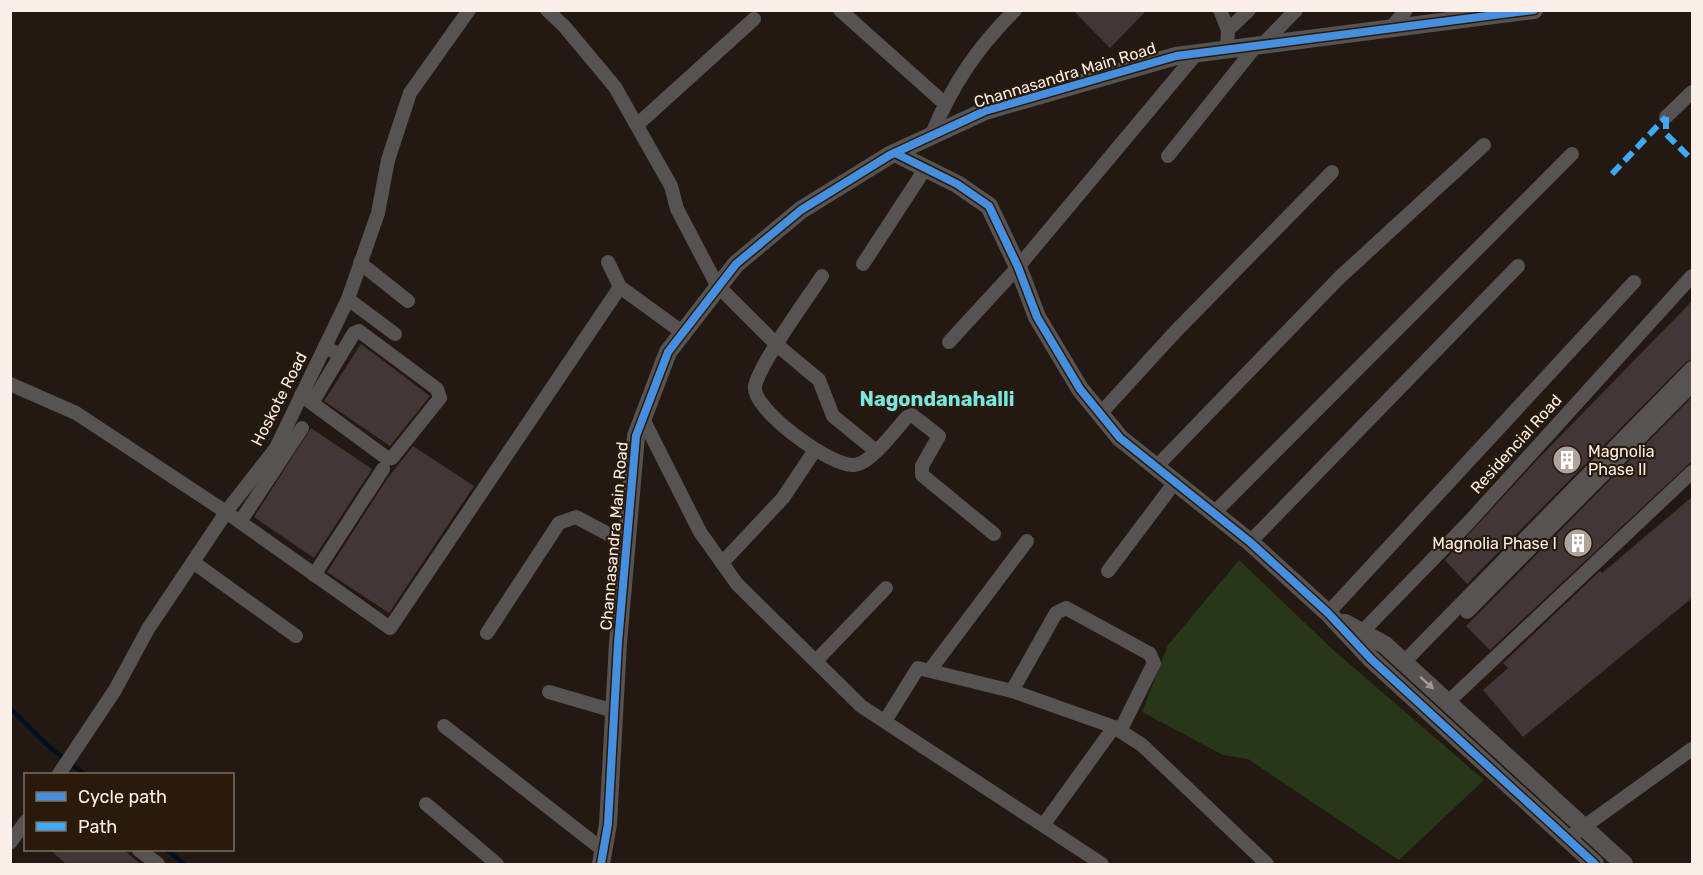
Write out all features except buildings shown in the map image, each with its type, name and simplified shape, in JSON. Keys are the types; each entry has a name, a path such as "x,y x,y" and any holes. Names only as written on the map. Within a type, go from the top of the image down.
{"street":[{"name":"Hoskote Road","path":"60,773 115,690 148,628 226,512 276,448 307,399 325,346 348,299 378,213 388,160 410,93 469,10"},
{"path":"547,10 564,26 615,87 638,124 671,186 677,209 717,285 777,345 821,382 836,419 876,451"},
{"path":"840,10 944,103"},
{"path":"931,136 944,103 984,42 1015,10"},
{"path":"1220,10 1228,30 1227,49"},
{"path":"1228,30 1249,10"},
{"path":"1168,156 1260,45 1296,10"},
{"path":"1390,29 1406,10"},
{"name":"Channasandra Main Road","path":"602,857 608,824 636,436 668,352 717,285 736,264 801,210 895,153 985,111 1176,56 1534,10"},
{"path":"638,124 754,20"},
{"path":"949,342 1018,267 1197,53"},
{"path":"1666,117 1692,92"},
{"path":"1156,467 1326,291 1484,145"},
{"path":"895,153 957,184 988,206 1018,267 1037,317 1080,389 1120,438 1250,542 1328,613 1371,659 1595,864"},
{"path":"1214,513 1572,154"},
{"path":"863,264 925,170"},
{"path":"1100,414 1176,331 1332,172"},
{"path":"608,262 620,287 682,332"},
{"path":"360,263 408,301"},
{"path":"1250,542 1518,266"},
{"path":"822,276 777,345 756,384 755,392 759,400 778,420 815,450 842,465 866,462 907,417 912,415 937,432 939,436 922,466 922,475 994,534"},
{"name":"Residencial Road","path":"1362,633 1469,522 1692,276"},
{"path":"1328,613 1634,282"},
{"path":"10,384 76,413 226,512 390,628 620,287"},
{"path":"348,299 396,334"},
{"path":"359,331 438,389 440,398 392,458 388,459 307,399 340,356 354,333 359,331"},
{"path":"325,346 340,356"},
{"path":"1406,664 1692,368"},
{"path":"1406,664 1482,597 1692,385"},
{"path":"642,417 700,532 737,584 861,706 1102,864"},
{"path":"240,522 302,428"},
{"path":"722,563 783,498 815,450"},
{"path":"314,575 383,469"},
{"path":"1448,702 1692,471"},
{"path":"1108,571 1175,482"},
{"path":"487,633 560,523 576,517 627,544"},
{"path":"930,670 1027,541"},
{"path":"193,562 296,636"},
{"path":"816,661 886,588"},
{"path":"1012,691 1056,614 1066,608 1150,654 1154,663 1117,729 1044,824"},
{"path":"1328,613 1385,645 1624,864"},
{"path":"885,721 918,668 1012,691 1117,729 1142,745 1267,864"},
{"path":"549,692 615,711"},
{"path":"444,726 602,857"},
{"path":"1567,839 1692,749"},
{"path":"426,804 497,864"},
{"path":"10,843 24,824"},
{"path":"142,851 158,864"}],"green space":[{"path":"1239,560 1331,648 1484,780 1399,860 1248,759 1223,755 1142,712 1168,645"}],"waterway":[{"path":"10,708 45,743 83,773"},
{"path":"168,851 184,864"}],"marked path":[{"path":"1666,117 1666,134 1692,160"},
{"path":"1612,174 1666,117"}],"cycle path":[{"path":"601,864 608,824 618,643 636,436 668,352 736,264 801,210 890,155 985,111 1176,56 1534,10"},
{"path":"895,153 957,184 989,206 1018,267 1037,317 1080,389 1120,438 1250,542 1328,613 1371,659 1595,864"}],"place":[{"name":"Magnolia Phase II","path":"1567,460"},
{"name":"Magnolia Phase I","path":"1578,543"}],"district":[{"name":"Nagondanahalli","path":"937,399"}]}
